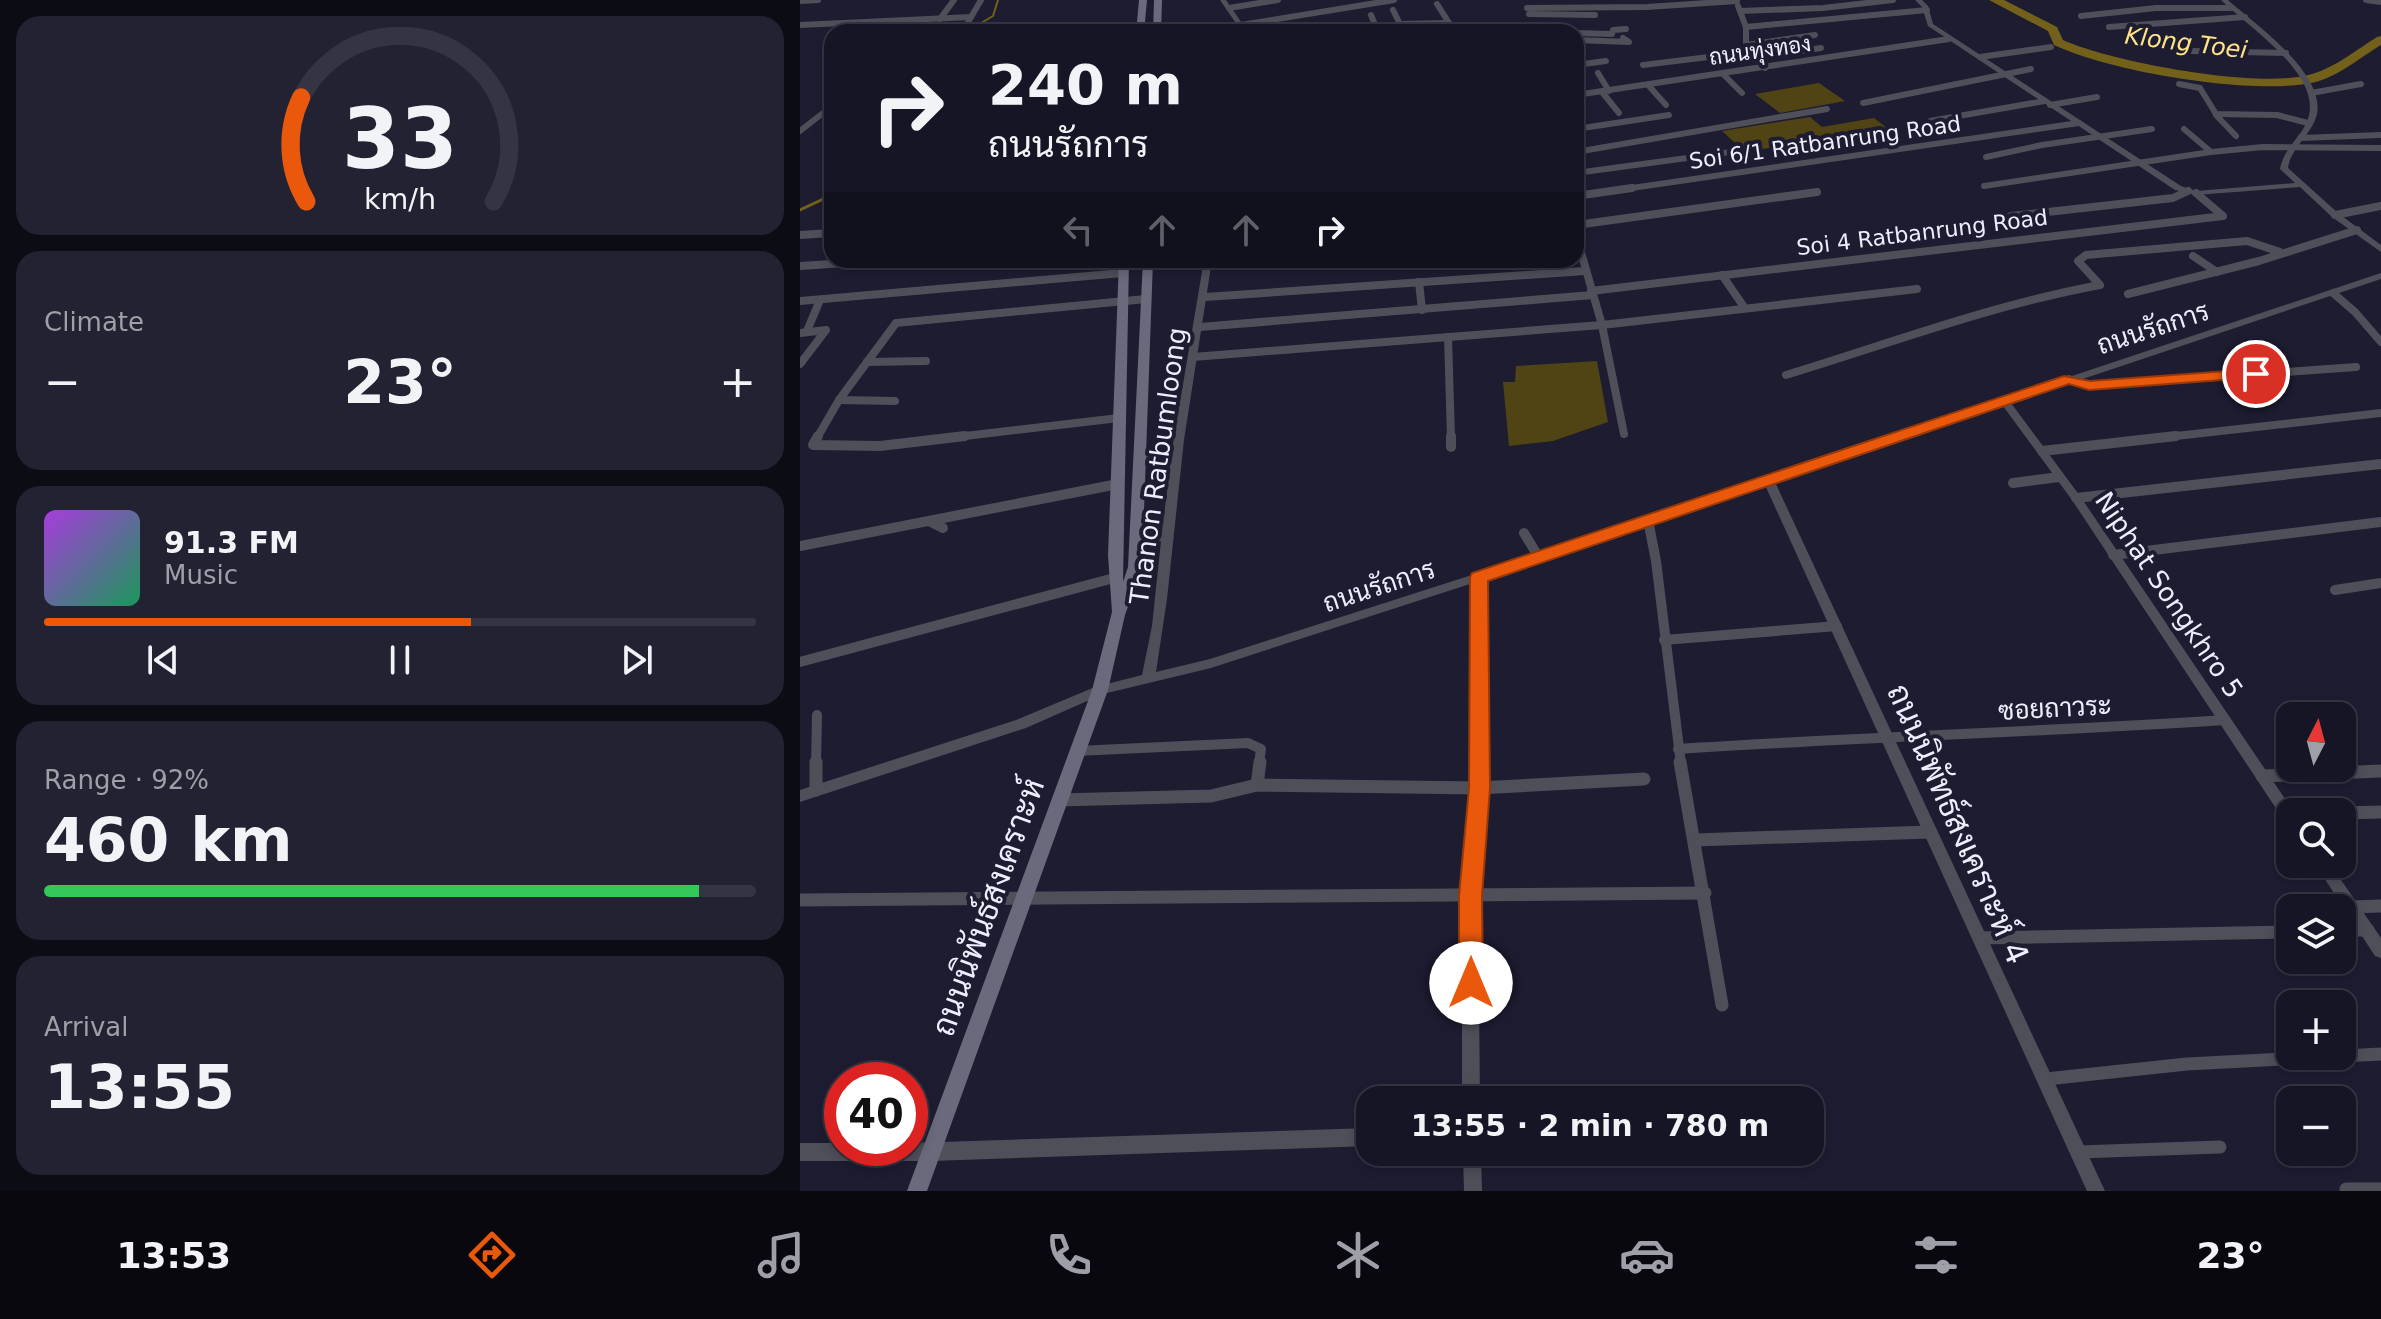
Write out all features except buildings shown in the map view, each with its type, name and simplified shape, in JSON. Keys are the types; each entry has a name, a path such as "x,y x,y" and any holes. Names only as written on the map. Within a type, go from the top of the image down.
{"main road":[{"path":"1141,24 1143,0"},
{"path":"1157,24 1158,0"},
{"path":"1118,615 1114,578 1124,268"},
{"path":"1118,615 1135,567 1148,268"},
{"name":"ถนนนิพันธ์สงเคราะห์","path":"917,1191 1100,690 1118,615"}],"street":[{"path":"800,1 818,0"},
{"path":"940,19 954,0"},
{"path":"965,24 981,0"},
{"path":"1223,0 1240,24"},
{"path":"1229,8 1278,0"},
{"path":"1265,24 1394,0"},
{"path":"1525,0 1530,24"},
{"path":"1740,11 1893,0"},
{"path":"1918,0 1927,10 1926,19 1930,25 1949,39 2136,163 2192,192"},
{"path":"2224,0 2286,53 2311,93 2315,106 2300,138 2285,159 2284,169 2335,215 2381,249"},
{"path":"2366,0 2381,2"},
{"path":"1527,11 1736,1 1746,27 1750,52 1765,68"},
{"path":"1437,4 1449,23"},
{"path":"2081,16 2173,7 2232,8"},
{"path":"1393,10 1400,24 1449,23"},
{"path":"1746,27 1927,10"},
{"path":"1527,11 1644,12"},
{"path":"1371,15 1375,24"},
{"path":"2109,27 2245,17"},
{"path":"800,25 940,19 969,21 971,24"},
{"path":"1487,19 1488,24"},
{"path":"1584,34 1607,35 1612,34 1613,30 1626,29"},
{"path":"1750,52 1815,35"},
{"path":"1584,41 1629,42 1623,38"},
{"name":"ถนนทุ่งทอง","path":"1584,94 1949,39"},
{"path":"1980,57 2051,47"},
{"path":"1643,65 1750,52 1821,48"},
{"path":"2192,51 2286,53"},
{"path":"1584,64 1606,61"},
{"path":"1863,103 2031,69"},
{"path":"1598,73 1619,113"},
{"path":"1723,74 1742,93"},
{"path":"2179,84 2200,88 2216,114 2236,136"},
{"path":"2311,93 2361,84"},
{"path":"1648,85 1666,105"},
{"path":"1930,121 2097,97"},
{"path":"1584,151 1827,109"},
{"path":"800,131 824,112"},
{"path":"2216,114 2277,115 2308,123"},
{"path":"1584,128 1669,115"},
{"name":"Soi 6/1 Ratbanrung Road","path":"1584,195 2079,123"},
{"path":"1986,157 2152,129"},
{"path":"2184,129 2211,152"},
{"path":"2300,138 2381,135"},
{"path":"1984,186 2211,152 2381,148"},
{"path":"1584,172 1739,151"},
{"path":"2011,216 2173,198 2192,192 2300,185"},
{"path":"1584,224 1817,192"},
{"name":"Soi 4 Ratbanrung Road","path":"1200,327 1592,293 2223,216 2192,192"},
{"path":"2335,215 2381,206"},
{"path":"2128,294 2217,272 2357,230"},
{"path":"800,235 824,234"},
{"path":"1786,375 1934,330 1963,317 2037,297 2100,285 2078,261 2086,255 2247,241 2280,252"},
{"path":"2193,256 2217,272"},
{"path":"800,266 824,264"},
{"path":"1584,267 1602,325 1624,434"},
{"path":"800,301 1115,268"},
{"name":"Thanon Ratbumloong","path":"1148,678 1155,648 1175,465 1207,268"},
{"path":"1205,297 1585,271"},
{"path":"1722,275 1744,307"},
{"name":"ถนนรัถการ","path":"800,796 1021,724 1100,690 1211,663 1479,577 2381,276"},
{"path":"1419,282 1422,310"},
{"path":"1193,357 1602,325 1917,289"},
{"path":"2333,293 2355,312 2381,342"},
{"path":"1119,418 880,446 813,445 839,400 896,323 1146,299"},
{"path":"803,332 820,300"},
{"path":"800,364 826,330 803,332"},
{"path":"1448,337 1451,447"},
{"path":"867,362 926,361"},
{"path":"2069,379 2089,386 2356,367"},
{"path":"839,400 895,401"},
{"name":"Niphat Songkhro 5","path":"2004,400 2076,498 2277,798"},
{"path":"2042,451 2381,413"},
{"path":"1141,457 1175,465"},
{"path":"2076,498 2381,464"},
{"path":"2013,483 2059,477"},
{"name":"ถนนนิพัทธ์สงเคราะห์ 4","path":"1769,481 2096,1191"},
{"path":"800,546 1118,484"},
{"path":"1648,520 1656,561 1678,749 1722,1005"},
{"path":"929,521 943,528"},
{"path":"2113,555 2381,522"},
{"path":"1136,550 1167,533"},
{"path":"1524,533 1538,556"},
{"path":"1471,1086 1470,896 1479,788 1479,577"},
{"path":"800,662 1114,578"},
{"path":"2335,590 2381,583"},
{"path":"1664,640 1837,626"},
{"path":"816,790 817,715"},
{"name":"ซอยถาวระ","path":"1678,749 1889,738 1912,734 2024,733 2224,720"},
{"path":"1077,751 1248,743 1261,749 1257,785"},
{"path":"2262,776 2381,771"},
{"path":"1059,800 1211,796 1257,785 1479,788 1644,779"},
{"path":"2356,813 2381,812"},
{"path":"1695,840 1929,832"},
{"path":"800,900 1705,893"},
{"path":"2356,907 2381,906"},
{"path":"2356,913 2381,951"},
{"path":"2356,930 2368,930"},
{"path":"1980,938 2105,932 2134,935 2276,932"},
{"path":"2046,1079 2187,1064 2381,1054"},
{"path":"800,1152 932,1152 1356,1137"},
{"path":"2079,1152 2220,1147"},
{"path":"1472,1166 1473,1191"},
{"path":"2346,1189 2381,1189"}],"shaded area":[{"path":"1819,83 1845,101 1780,113 1755,94"},
{"path":"1810,117 1822,127 1874,118 1897,136 1826,148 1815,140 1745,152 1722,131"},
{"path":"1597,361 1608,422 1553,441 1509,446 1503,382 1515,382 1516,366"}],"waterway":[{"path":"980,24 993,16 998,0"},
{"name":"Klong Toei","path":"1995,0 2053,29 2058,42 2077,51 2182,74 2258,81 2311,79 2338,67 2381,40"},
{"path":"800,210 824,199"}],"route":[{"path":"1471,983 1470,896 1479,788 1479,577 2069,379 2089,386 2256,374"}]}
